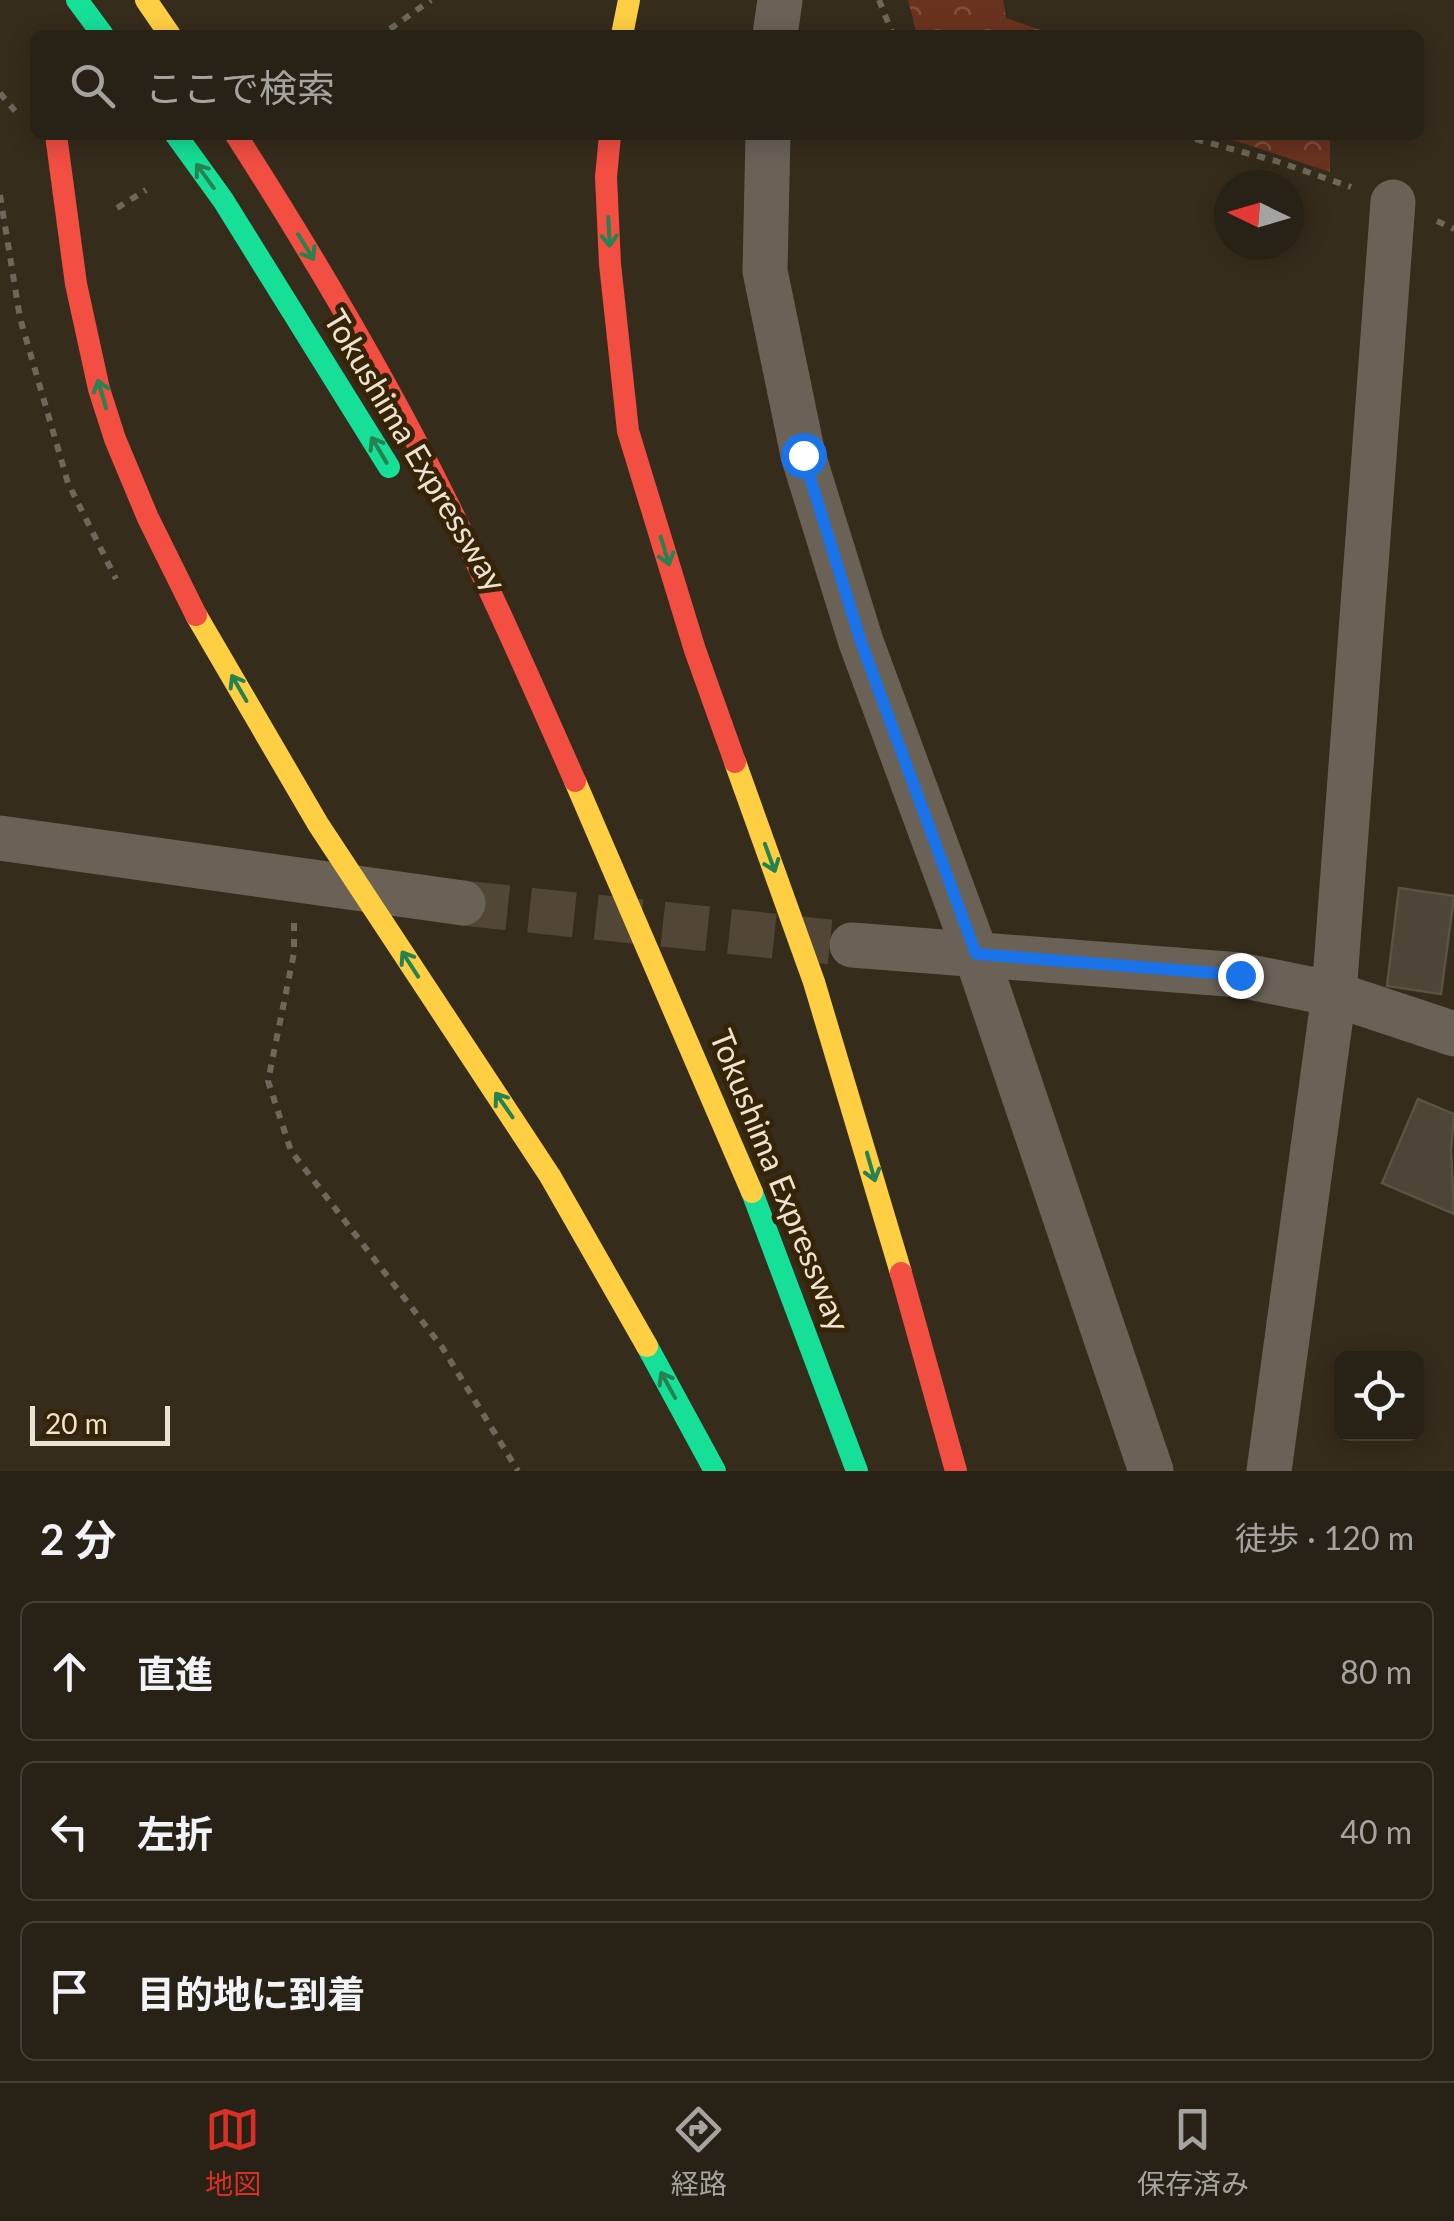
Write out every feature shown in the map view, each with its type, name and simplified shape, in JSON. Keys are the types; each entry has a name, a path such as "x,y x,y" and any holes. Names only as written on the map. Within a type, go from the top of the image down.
{"highway":[{"path":"146,0 167,30"},
{"path":"623,30 629,0"},
{"path":"68,6 97,30"},
{"path":"57,140 72,259 89,349 114,436 214,645 295,786 462,1046 525,1134 715,1471"},
{"name":"Tokushima Expressway","path":"180,140 222,200 405,493"},
{"name":"Tokushima Expressway","path":"239,140 334,291 489,588 737,1151 820,1363 857,1471"},
{"path":"610,140 606,176 610,264 628,431 696,650 814,982 863,1138 956,1471"},
{"name":"Tokushima Expressway","path":"464,591 586,807"}],"street":[{"path":"777,30 780,0"},
{"path":"768,140 764,271 803,455 861,642 976,954 1151,1471"},
{"path":"1269,1471 1334,994 1392,202"},
{"path":"0,838 463,903"},
{"path":"852,945 1240,975 1334,994 1454,1034"}],"path":[{"path":"390,29 431,0"},
{"path":"879,0 891,30"},
{"path":"1198,140 1276,161 1454,228"}],"green space":[{"path":"908,0 1003,0 1006,18 1041,30 916,30"},
{"path":"1233,140 1328,140 1330,172"}],"building":[{"path":"1399,888 1454,896 1441,994 1387,986"},
{"path":"1418,1099 1454,1114 1454,1214 1382,1183"}],"tunnel":[{"path":"463,903 830,942"}],"traffic: fast":[{"path":"77,0 99,30"},
{"path":"180,140 223,200 389,467"},
{"path":"752,1192 857,1471"},
{"path":"647,1346 715,1471"}],"traffic: slow":[{"path":"146,0 167,30"},
{"path":"623,30 629,0"},
{"path":"196,615 318,824 550,1176 647,1346"},
{"path":"735,762 814,982 901,1273"},
{"path":"575,781 752,1192"}],"traffic: jam":[{"path":"57,140 76,284 99,389 148,518 196,615"},
{"path":"239,140 338,300 409,427 487,586 575,781"},
{"path":"610,140 606,177 610,264 628,431 695,650 735,762"},
{"path":"901,1273 956,1471"}],"route":[{"path":"803,455 861,642 976,954 1240,975"}]}
